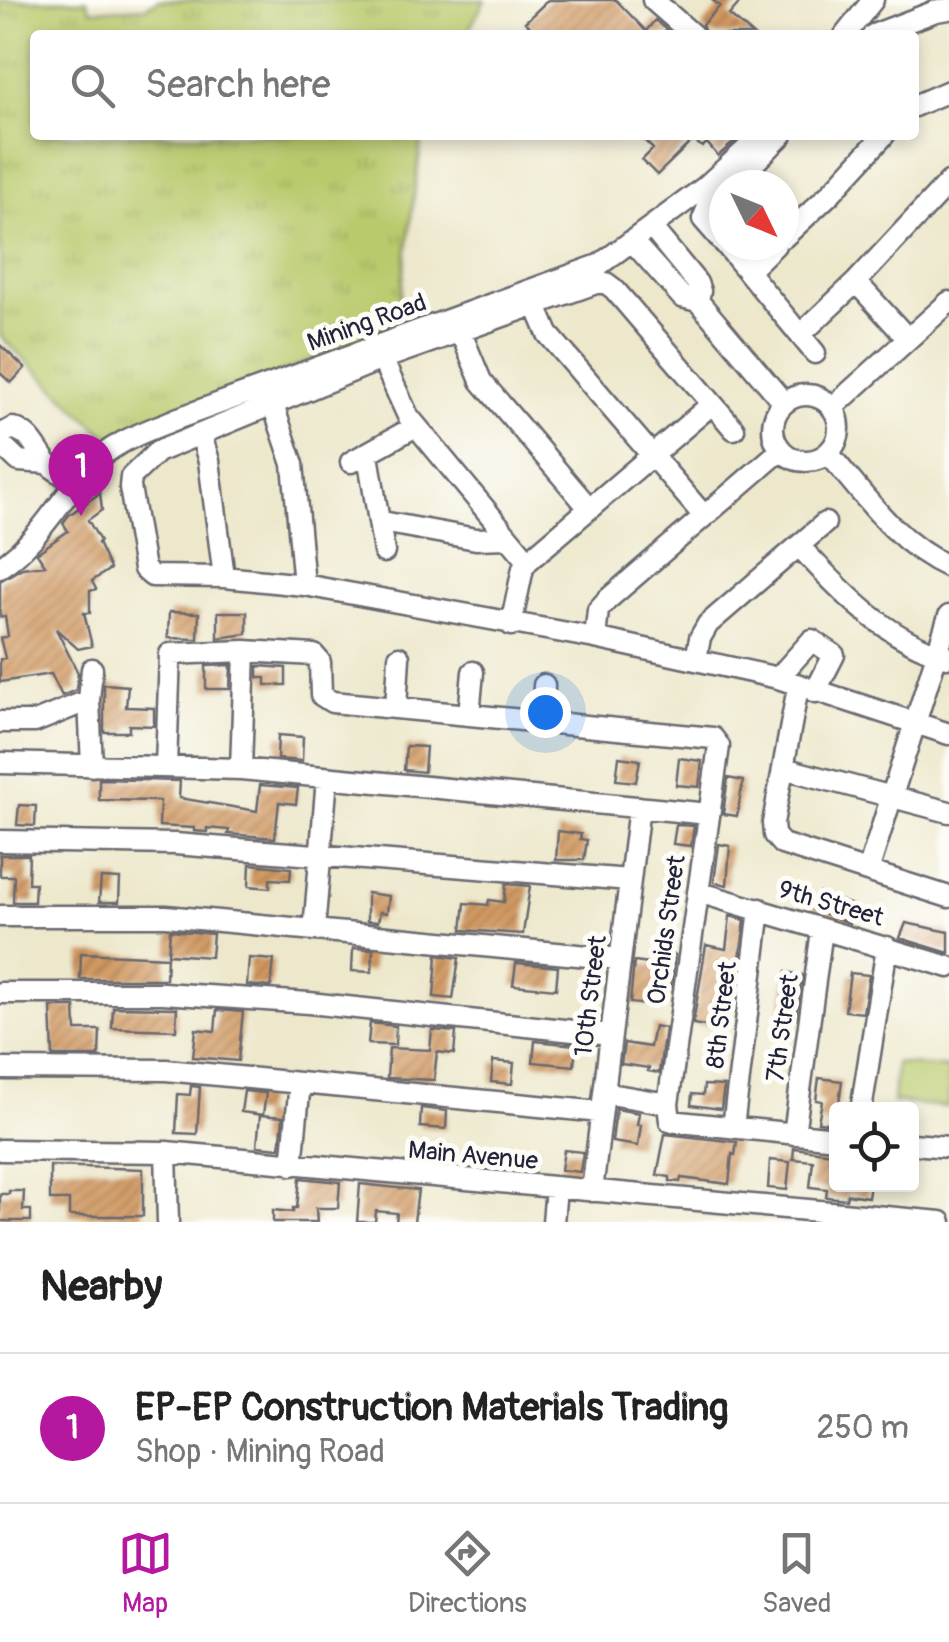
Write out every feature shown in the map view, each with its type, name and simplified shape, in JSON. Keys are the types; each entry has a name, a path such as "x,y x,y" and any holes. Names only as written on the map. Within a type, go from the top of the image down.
{"street":[{"path":"653,0 687,30"},
{"path":"849,30 874,0"},
{"path":"885,30 949,9"},
{"path":"919,104 949,91"},
{"name":"Mining Road","path":"0,566 29,545 76,484 107,452 141,433 578,274 652,228 757,140"},
{"path":"747,170 777,140"},
{"path":"799,223 879,140"},
{"path":"800,335 856,282 949,182"},
{"path":"652,228 665,262"},
{"path":"633,242 697,283 698,301 784,404"},
{"path":"739,260 815,353"},
{"path":"748,270 759,260"},
{"path":"856,282 908,339"},
{"path":"734,428 606,283 596,283 382,359 157,452 132,478 130,487 148,574 304,585 696,658 778,678 949,734"},
{"path":"832,408 949,302"},
{"path":"536,306 548,334 704,516"},
{"path":"461,332 482,381 589,508"},
{"path":"382,359 408,416 528,561"},
{"path":"804,395 814,396 832,408 837,416 838,436 828,453 809,462 789,457 781,450 774,421 784,404 804,395"},
{"path":"511,625 523,568 528,561 712,404"},
{"path":"273,405 293,464 304,585"},
{"path":"384,552 382,522 359,458 416,426"},
{"path":"201,435 209,461 224,577"},
{"path":"0,439 20,461 47,463 76,484"},
{"path":"595,638 598,610 607,600 781,450"},
{"path":"828,453 892,527 926,556 949,567"},
{"path":"382,522 476,539 508,538"},
{"path":"696,658 708,624 825,523"},
{"path":"799,546 870,617 898,636 943,656"},
{"path":"868,871 915,724 943,656 949,616"},
{"path":"778,678 812,640 834,655 807,689 783,768 774,835 782,844 949,896"},
{"path":"241,769 246,651"},
{"path":"166,766 170,654 314,654 320,662 321,695 325,700 543,722 544,685"},
{"path":"396,708 399,656"},
{"path":"92,668 88,700 92,766"},
{"path":"468,715 473,672"},
{"path":"0,722 36,722 88,700"},
{"name":"Orchids Street","path":"543,722 713,738 720,746 669,1112"},
{"path":"0,763 241,769 709,814"},
{"path":"783,768 949,812"},
{"path":"314,930 327,778"},
{"name":"10th Street","path":"592,1191 639,807"},
{"path":"0,840 175,844 630,880"},
{"name":"9th Street","path":"698,892 949,967"},
{"name":"8th Street","path":"733,1128 760,910"},
{"path":"0,916 166,916 620,959"},
{"name":"7th Street","path":"794,1134 822,930"},
{"path":"861,1102 887,947"},
{"path":"0,993 164,993 309,1003 611,1035"},
{"path":"0,1068 166,1070 603,1103 669,1112 733,1128 829,1137"},
{"path":"292,1166 300,1083"},
{"path":"919,1145 949,1147"},
{"name":"Main Avenue","path":"0,1150 166,1152 941,1222"},
{"path":"166,1152 168,1222"},
{"path":"553,1222 556,1188"}],"green space":[{"path":"0,0 87,0 90,10 146,7 158,0 485,0 469,30 30,30 30,140 421,140 397,325 112,442 0,336"},
{"path":"896,1063 949,1068 949,1107 893,1102"}],"building":[{"path":"548,0 616,0 645,30 533,30 525,22"},
{"path":"712,0 742,0 729,15 747,30 704,30 702,25 720,6"},
{"path":"655,20 666,30 647,30"},
{"path":"644,140 693,140 657,175 642,160 653,149"},
{"path":"693,140 736,140 718,156 707,143 702,147"},
{"path":"0,345 25,368 11,383 0,373"},
{"path":"100,493 102,510 88,520 110,569 92,581 96,589 90,591 90,613 84,613 92,646 78,649 56,629 78,673 76,690 62,696 51,674 0,682 0,659 5,658 0,638 8,636 5,616 0,617 0,581 22,568 45,565 37,553 68,531 63,523 69,515"},
{"path":"169,612 199,613 198,639 168,638"},
{"path":"218,612 247,612 247,634 218,638"},
{"path":"231,665 230,689 206,689 206,666"},
{"path":"258,666 286,668 286,685 266,685 266,678 258,678"},
{"path":"104,684 128,686 126,707 154,708 154,726 129,725 129,732 104,732"},
{"path":"278,735 303,737 302,761 277,759"},
{"path":"406,746 426,747 424,772 404,770"},
{"path":"619,757 640,760 636,782 616,780"},
{"path":"679,758 702,761 699,787 676,785"},
{"path":"728,778 743,781 737,816 723,814"},
{"path":"99,779 180,781 179,798 257,811 260,785 298,788 296,804 279,802 275,838 228,834 229,830 207,828 207,832 159,826 160,801 99,800"},
{"path":"19,805 36,806 35,826 17,825"},
{"path":"676,825 694,826 691,846 673,844"},
{"path":"558,831 581,834 580,839 587,840 584,860 556,860"},
{"path":"719,844 730,846 727,885 714,882"},
{"path":"0,855 29,855 28,883 35,883 34,902 13,902 14,876 0,876"},
{"path":"250,864 291,868 290,880 270,879 270,888 249,886"},
{"path":"101,878 120,879 119,902 99,902"},
{"path":"506,884 530,886 523,934 462,930 465,903 504,902"},
{"path":"367,893 389,896 387,913 380,912 378,922 367,921"},
{"path":"819,893 855,906 849,923 812,909"},
{"path":"730,916 745,920 737,982 726,981 718,1028 693,1024 706,945 726,949"},
{"path":"906,923 949,932 949,953 900,938"},
{"path":"170,930 213,934 211,957 168,954"},
{"path":"353,948 373,949 372,972 352,971"},
{"path":"659,951 675,955 671,987 660,985 657,1006 630,1003 634,962 657,965"},
{"path":"81,953 167,957 166,979 80,979"},
{"path":"437,955 459,958 453,999 434,997"},
{"path":"249,958 274,960 271,987 247,985"},
{"path":"516,963 558,967 556,989 513,985"},
{"path":"786,972 802,975 796,1018 780,1016"},
{"path":"850,973 869,975 863,1013 845,1011"},
{"path":"51,1007 75,1007 76,1030 100,1030 99,1056 53,1056"},
{"path":"113,1007 177,1008 176,1030 112,1028"},
{"path":"217,1010 243,1012 238,1061 193,1057 196,1029 215,1031"},
{"path":"370,1023 396,1026 395,1045 368,1044"},
{"path":"654,1026 665,1028 659,1073 621,1064 624,1043 650,1047"},
{"path":"432,1030 456,1032 454,1054 437,1052 434,1080 387,1078 389,1048 430,1050"},
{"path":"535,1041 576,1045 574,1066 533,1062"},
{"path":"493,1061 514,1063 512,1084 491,1082"},
{"path":"819,1078 842,1081 839,1102 829,1102 829,1123 818,1122 822,1101 816,1100"},
{"path":"704,1085 724,1086 721,1109 691,1105 692,1094 703,1095"},
{"path":"191,1086 200,1087 197,1134 176,1133 178,1094 190,1095"},
{"path":"244,1091 266,1093 263,1115 241,1112"},
{"path":"421,1108 447,1111 446,1129 420,1127"},
{"path":"616,1109 639,1113 638,1146 612,1142"},
{"path":"260,1115 283,1117 280,1148 257,1146"},
{"path":"665,1134 737,1142 729,1184 681,1178 680,1182 670,1181 670,1177 657,1175"},
{"path":"794,1148 829,1152 829,1192 869,1192 868,1197 826,1197 827,1189 810,1187 813,1161 793,1159"},
{"path":"564,1150 583,1152 580,1172 561,1170"},
{"path":"770,1160 790,1162 787,1190 768,1188"},
{"path":"50,1166 143,1169 143,1216 69,1216 69,1200 50,1200"},
{"path":"300,1178 340,1182 338,1208 316,1208 317,1222 273,1222 273,1210 293,1212 297,1208"},
{"path":"360,1184 418,1190 414,1222 396,1222 397,1213 376,1211 375,1222 357,1222"},
{"path":"24,1191 23,1210 31,1210 31,1221 0,1221 0,1194"}],"place":[{"name":"EP-EP Construction Materials Trading","path":"81,516"}]}
